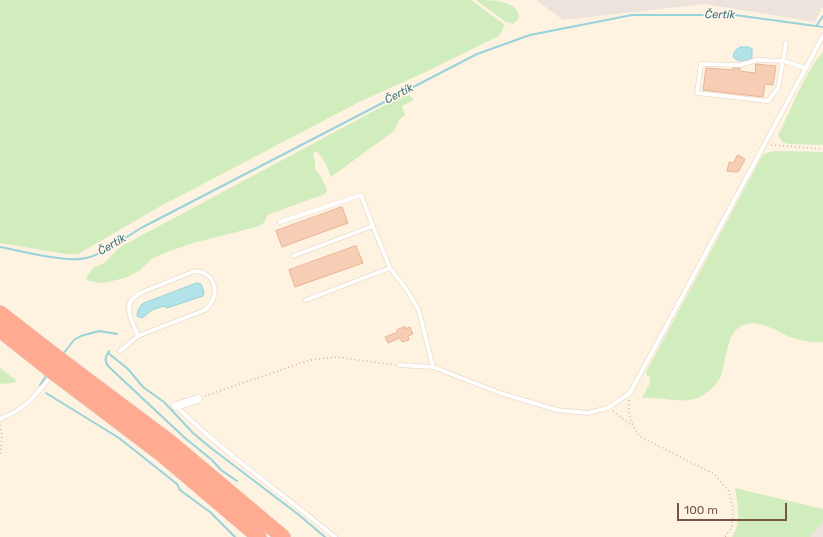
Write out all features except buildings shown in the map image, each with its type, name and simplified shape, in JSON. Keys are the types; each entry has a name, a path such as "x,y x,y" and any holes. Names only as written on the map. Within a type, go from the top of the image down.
{"highway":[{"path":"0,313 60,367 260,537"},
{"path":"0,330 60,367 170,442 283,537"}],"street":[{"path":"176,406 198,399"}],"lane":[{"path":"399,365 433,367 500,393 557,410 588,413 608,408 630,393 823,36"},
{"path":"786,43 784,61 778,88 768,102 697,93 702,64 740,65 757,60 784,61 805,68"},
{"path":"280,222 361,195 390,268 407,290 419,311 433,367"},
{"path":"293,256 373,226"},
{"path":"306,300 390,268"},
{"path":"120,352 138,336 205,310 212,304 215,296 214,286 209,277 203,272 195,271 140,293 132,299 129,308 130,316 138,336"},
{"path":"0,419 23,407 38,394 60,367"},
{"path":"176,406 198,428 335,537"}],"path":[{"path":"765,143 775,146 823,149"},
{"path":"198,399 310,360 338,357 399,365"},
{"path":"630,393 628,412 632,426"},
{"path":"608,408 632,426 639,436 714,474 730,491 733,510 732,526 725,537"},
{"path":"0,425 2,436 0,457"}],"shaded area":[{"path":"536,0 823,0 823,6 815,22 705,4 563,20"},
{"path":"823,521 823,537 810,537"}],"green space":[{"path":"0,0 471,0 505,25 499,36 361,101 159,207 78,254 66,254 0,243"},
{"path":"476,0 489,0 509,4 518,12 519,18 513,24 506,22"},
{"path":"823,52 823,145 788,144 782,142 778,135 803,82"},
{"path":"409,95 414,100 402,106 405,115 399,120 394,131 331,177 322,157 317,152 314,152 315,169 320,175 327,190 325,194 267,215 263,223 258,226 193,243 167,252 151,259 139,271 125,278 103,283 88,281 86,278 93,268 104,263 120,247 402,96"},
{"path":"776,151 823,152 823,342 800,340 754,323 741,326 732,335 729,342 720,379 706,393 700,397 686,400 642,398 650,383 649,376 647,376 646,372 762,156 766,153"},
{"path":"0,368 17,381 0,384"},
{"path":"735,488 823,509 823,521 810,537 732,537 738,520 738,507"}],"water":[{"path":"741,47 749,47 752,49 752,58 742,61 733,57 735,51"},
{"path":"197,283 201,284 204,292 203,296 167,308 164,306 152,310 142,318 137,316 138,310 142,304"}],"waterway":[{"name":"Čertík","path":"0,247 56,258 77,259 93,256 108,249 143,227 477,54 530,35 632,15 735,15 823,27"},
{"path":"817,25 823,16"},
{"path":"63,354 74,340 81,336 99,331 117,334"},
{"path":"109,351 106,359 106,363 109,367 185,438 212,460 221,470 237,481"},
{"path":"108,353 128,369 143,387 164,402 193,433 325,537"},
{"path":"40,385 47,375"},
{"path":"46,393 119,438 177,484 180,490 210,512 235,537"}]}
